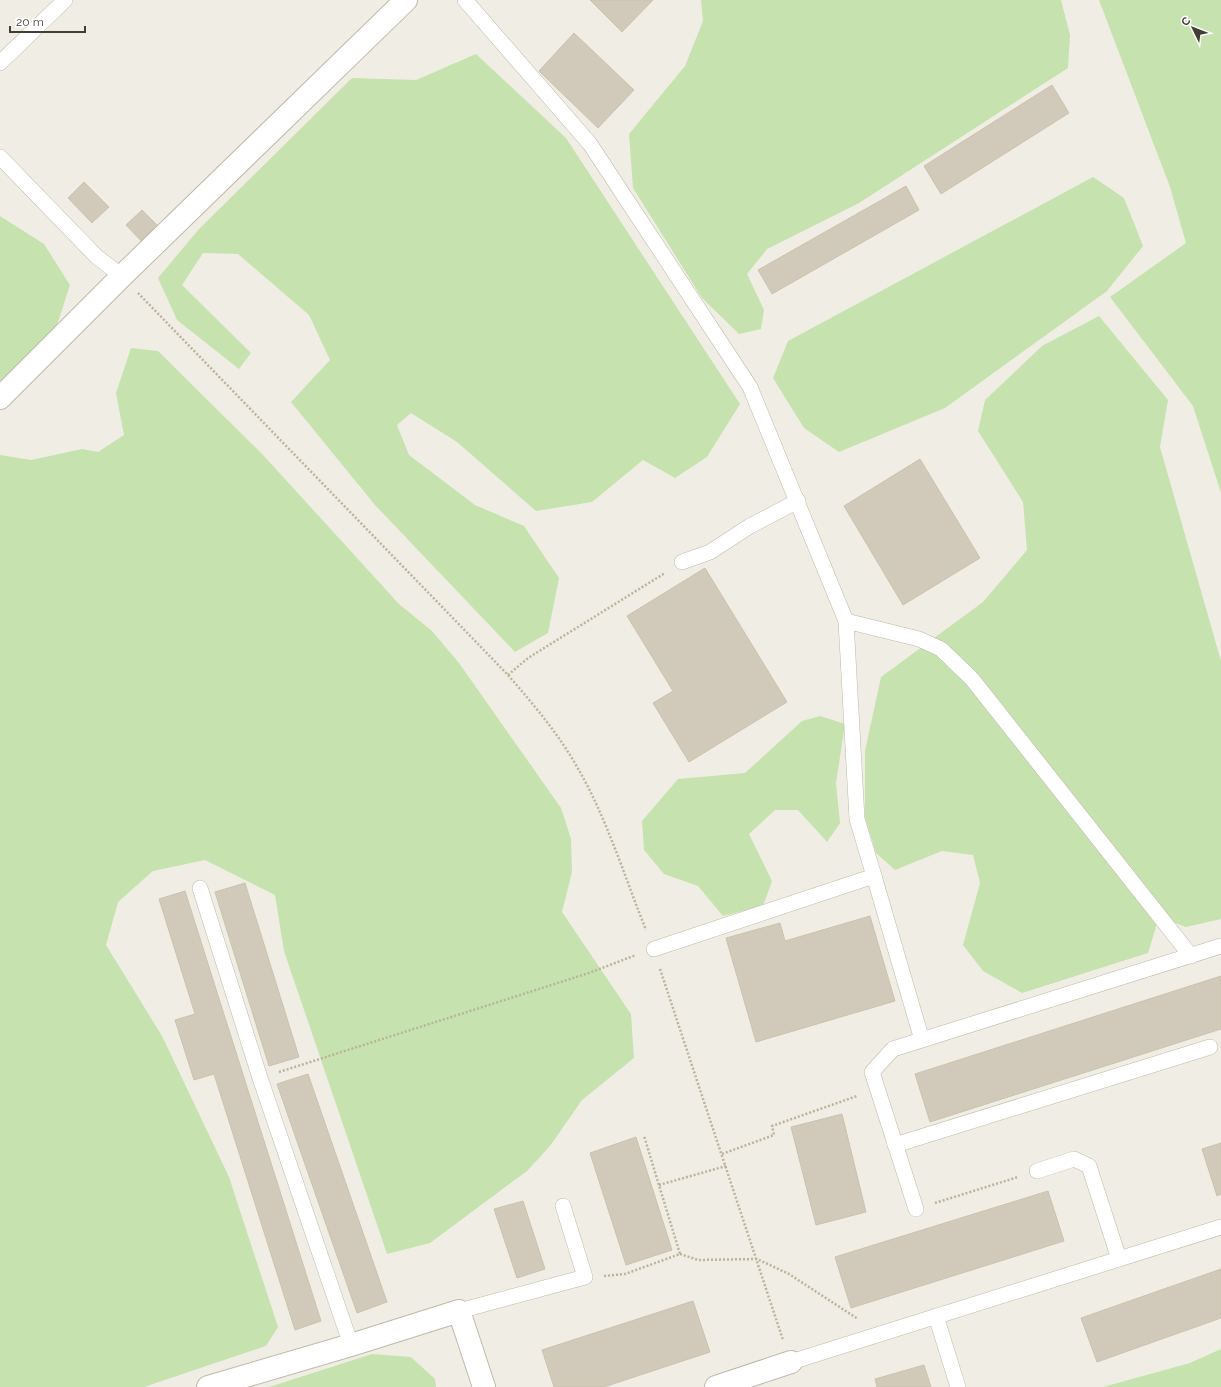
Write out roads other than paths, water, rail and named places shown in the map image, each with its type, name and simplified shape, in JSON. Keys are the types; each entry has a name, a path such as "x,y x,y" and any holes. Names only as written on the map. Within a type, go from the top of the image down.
{"street":[{"path":"0,398 122,276 406,0"},
{"path":"208,1387 351,1345 459,1311 484,1387"},
{"path":"716,1387 791,1362"}],"lane":[{"path":"0,63 65,0"},
{"path":"465,0 594,150 750,387 798,501 846,622 857,819 922,1040"},
{"path":"0,157 97,257 122,276"},
{"path":"682,562 710,552 750,526 798,501"},
{"path":"846,622 919,639 942,649 976,685 1191,956"},
{"path":"654,949 874,876"},
{"path":"200,888 260,1078 351,1345"},
{"path":"916,1209 872,1072 893,1049 1221,946"},
{"path":"895,1145 1210,1047"},
{"path":"1037,1171 1074,1159 1089,1166 1120,1259"},
{"path":"459,1311 585,1277 563,1206"},
{"path":"791,1362 1221,1227"},
{"path":"936,1316 958,1387"}]}
